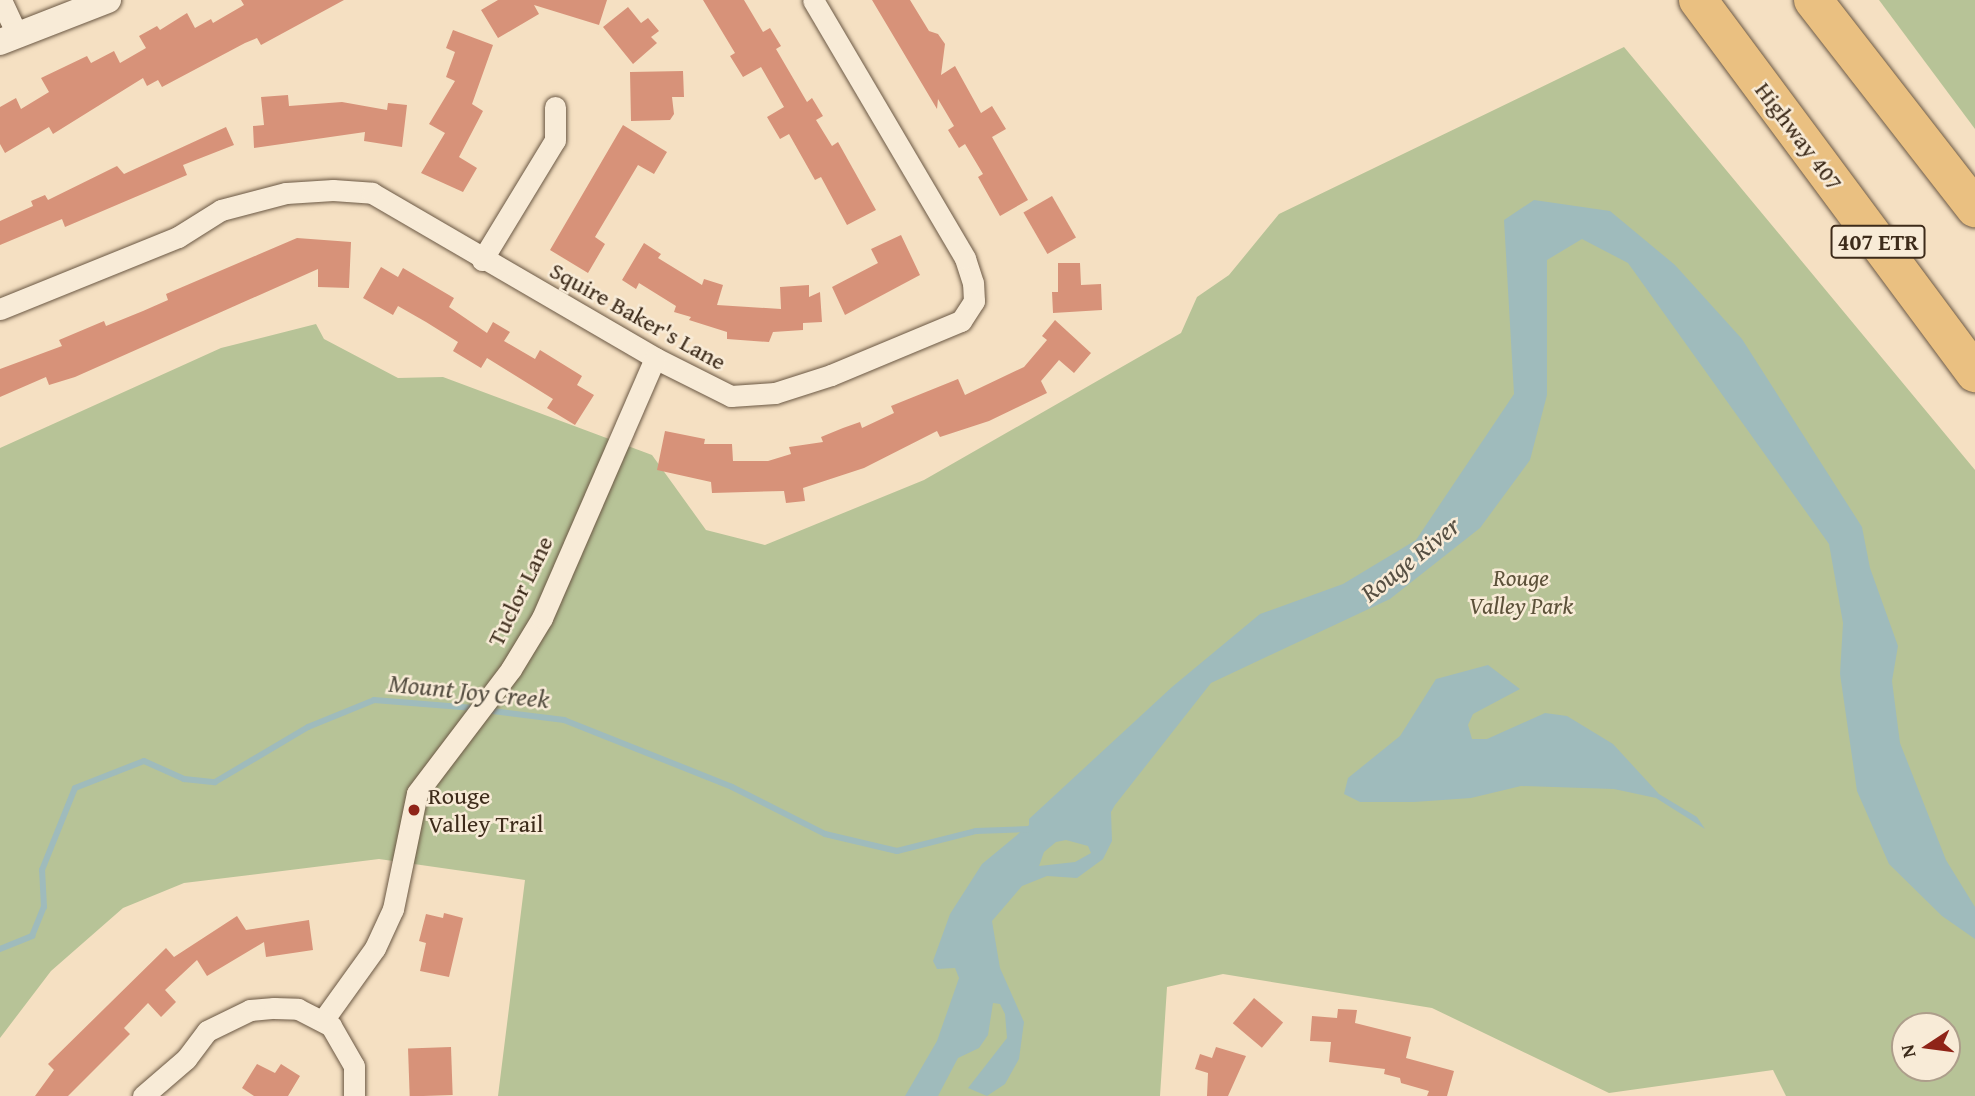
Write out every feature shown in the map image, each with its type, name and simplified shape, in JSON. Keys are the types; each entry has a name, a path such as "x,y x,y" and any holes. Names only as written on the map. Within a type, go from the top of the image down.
{"highway":[{"name":"Highway 407","path":"1698,0 1975,373"},
{"path":"1814,0 1975,208"}],"street":[{"path":"1,0 8,38 108,0"},
{"name":"Squire Baker's Lane","path":"0,309 178,237 221,210 286,193 333,190 372,193 433,225 482,260 655,358 731,396 775,393 831,375 961,321 974,301 965,258 813,0"},
{"path":"482,260 555,140 555,107"},
{"name":"Tuclor Lane","path":"324,1019 375,948 393,909 417,793 511,669 542,618 655,358"},
{"path":"143,1096 186,1059 207,1031 250,1010 298,1009 324,1019 343,1041 354,1066 354,1096"}],"green space":[{"path":"1879,0 1975,0 1975,129"},
{"name":"Rouge Valley Park","path":"1624,47 1975,470 1975,1096 1786,1096 1773,1070 1609,1093 1432,1008 1223,974 1167,987 1160,1096 498,1096 525,880 379,859 184,883 123,908 51,971 0,1038 0,448 221,348 316,324 324,339 398,378 443,377 652,455 706,530 765,545 924,480 1181,333 1197,297 1229,275 1279,214"}],"water":[{"name":"Rouge River","path":"1534,200 1610,211 1675,265 1742,339 1862,527 1870,568 1898,646 1892,681 1900,743 1946,860 1975,907 1975,939 1942,916 1889,864 1857,791 1840,674 1843,623 1829,544 1628,263 1582,239 1547,260 1547,395 1530,460 1480,528 1390,599 1211,683 1115,805 1111,812 1112,841 1103,859 1077,878 1047,876 1022,886 992,921 1000,968 1024,1022 1019,1059 1005,1084 987,1096 968,1088 1007,1038 1005,1014 1000,1004 993,1003 988,1035 979,1048 958,1058 938,1096 905,1096 937,1041 959,978 955,968 937,969 933,961 950,914 982,864 1029,825 1029,819 1172,687 1260,614 1343,584 1416,540 1514,394 1504,220","holes":["1066,840 1088,846 1091,853 1075,862 1039,866 1044,852 1056,842"]},
{"path":"1488,665 1520,689 1473,714 1468,725 1472,739 1487,739 1545,713 1567,716 1613,744 1659,794 1697,817 1705,829 1656,798 1614,789 1521,786 1471,798 1414,802 1360,802 1344,794 1348,778 1400,736 1436,679"}],"building":[{"path":"241,0 344,0 261,45 257,38 245,43 162,87 158,80 147,86 143,78 53,134 49,127 5,153 0,144 0,107 16,98 21,109 49,92 41,78 87,56 91,63 114,51 120,63 146,48 139,36 157,26 160,30 187,13 195,28 211,19 213,23 244,5"},
{"path":"498,0 607,0 599,25 534,5 539,14 498,38 481,10"},
{"path":"703,0 744,0 763,32 770,28 781,46 776,49 807,102 812,98 823,116 816,120 832,146 838,142 876,210 847,225 821,177 815,180 789,134 780,139 767,117 784,107 761,67 743,77 730,56 735,53"},
{"path":"872,0 910,0 929,31 938,34 945,44 941,75 955,66 981,113 992,106 1006,129 992,137 1028,200 1000,216 978,177 983,174 965,144 959,148 948,130 954,126 938,99 937,109"},
{"path":"628,7 641,23 648,18 659,31 651,37 657,43 633,64 603,27"},
{"path":"453,30 493,45 472,104 483,111 459,157 477,168 463,192 421,173 445,133 429,124 455,81 446,77 455,52 446,48"},
{"path":"683,71 684,97 672,97 674,114 670,120 631,121 630,72"},
{"path":"288,95 289,106 342,102 387,110 388,103 407,105 402,147 364,141 365,132 254,148 253,126 264,125 261,97"},
{"path":"623,125 667,152 654,174 638,165 595,237 605,244 588,273 550,250"},
{"path":"226,127 234,145 183,165 187,175 65,227 62,219 0,245 0,221 33,206 31,201 45,195 48,200 117,166 124,174"},
{"path":"1052,196 1076,238 1047,254 1023,213"},
{"path":"901,235 920,275 845,315 832,287 878,263 871,249"},
{"path":"297,238 351,242 349,288 318,287 318,269 75,377 49,385 46,377 0,397 0,369 62,346 59,340 104,321 106,326 168,300 166,294"},
{"path":"644,243 661,254 658,258 702,285 704,279 723,285 717,305 781,309 780,287 809,285 809,297 820,292 822,322 803,323 803,330 773,332 769,342 727,339 727,332 689,320 691,317 674,312 676,306 639,283 636,289 622,280"},
{"path":"1058,263 1080,263 1081,285 1101,284 1102,310 1053,313 1052,292 1058,292"},
{"path":"381,267 398,277 403,268 454,298 449,307 487,333 493,322 510,332 504,341 535,359 540,350 582,376 577,385 594,395 575,425 547,408 553,399 487,358 481,368 453,351 458,342 426,322 398,306 393,315 363,298"},
{"path":"1055,320 1091,353 1074,373 1059,360 1041,381 1047,393 989,421 940,437 937,431 864,468 803,488 805,501 786,503 784,491 712,493 711,482 657,470 665,431 705,439 704,444 732,444 733,461 768,461 791,454 789,447 823,442 821,437 860,422 862,428 894,413 891,406 958,379 965,395 1024,367 1047,340 1042,336"},
{"path":"444,913 463,918 449,977 420,971 426,943 419,941 426,914 443,918"},
{"path":"237,916 246,930 309,920 313,950 266,957 264,942 207,976 197,960 165,990 176,1002 161,1017 148,1003 124,1028 130,1034 68,1096 35,1096 54,1070 48,1064 166,948 174,957"},
{"path":"1254,998 1283,1022 1262,1048 1233,1023"},
{"path":"1338,1009 1357,1010 1355,1023 1411,1037 1406,1058 1454,1071 1447,1096 1427,1096 1429,1091 1401,1083 1400,1078 1384,1074 1385,1069 1329,1062 1331,1042 1310,1041 1312,1016 1337,1018"},
{"path":"451,1047 453,1095 410,1096 408,1049"},
{"path":"1216,1047 1246,1056 1228,1096 1207,1096 1208,1073 1195,1069 1200,1054 1212,1058"},
{"path":"257,1064 275,1073 281,1064 300,1076 288,1096 254,1096 242,1088"}],"waterway":[{"name":"Mount Joy Creek","path":"0,949 32,936 44,907 42,870 75,788 144,761 184,779 215,782 308,727 374,700 474,708"},
{"name":"Mount Joy Creek","path":"485,710 564,720 732,787 825,834 897,851 976,831 1030,829"}],"place":[{"name":"Rouge Valley Trail","path":"414,810"}]}
